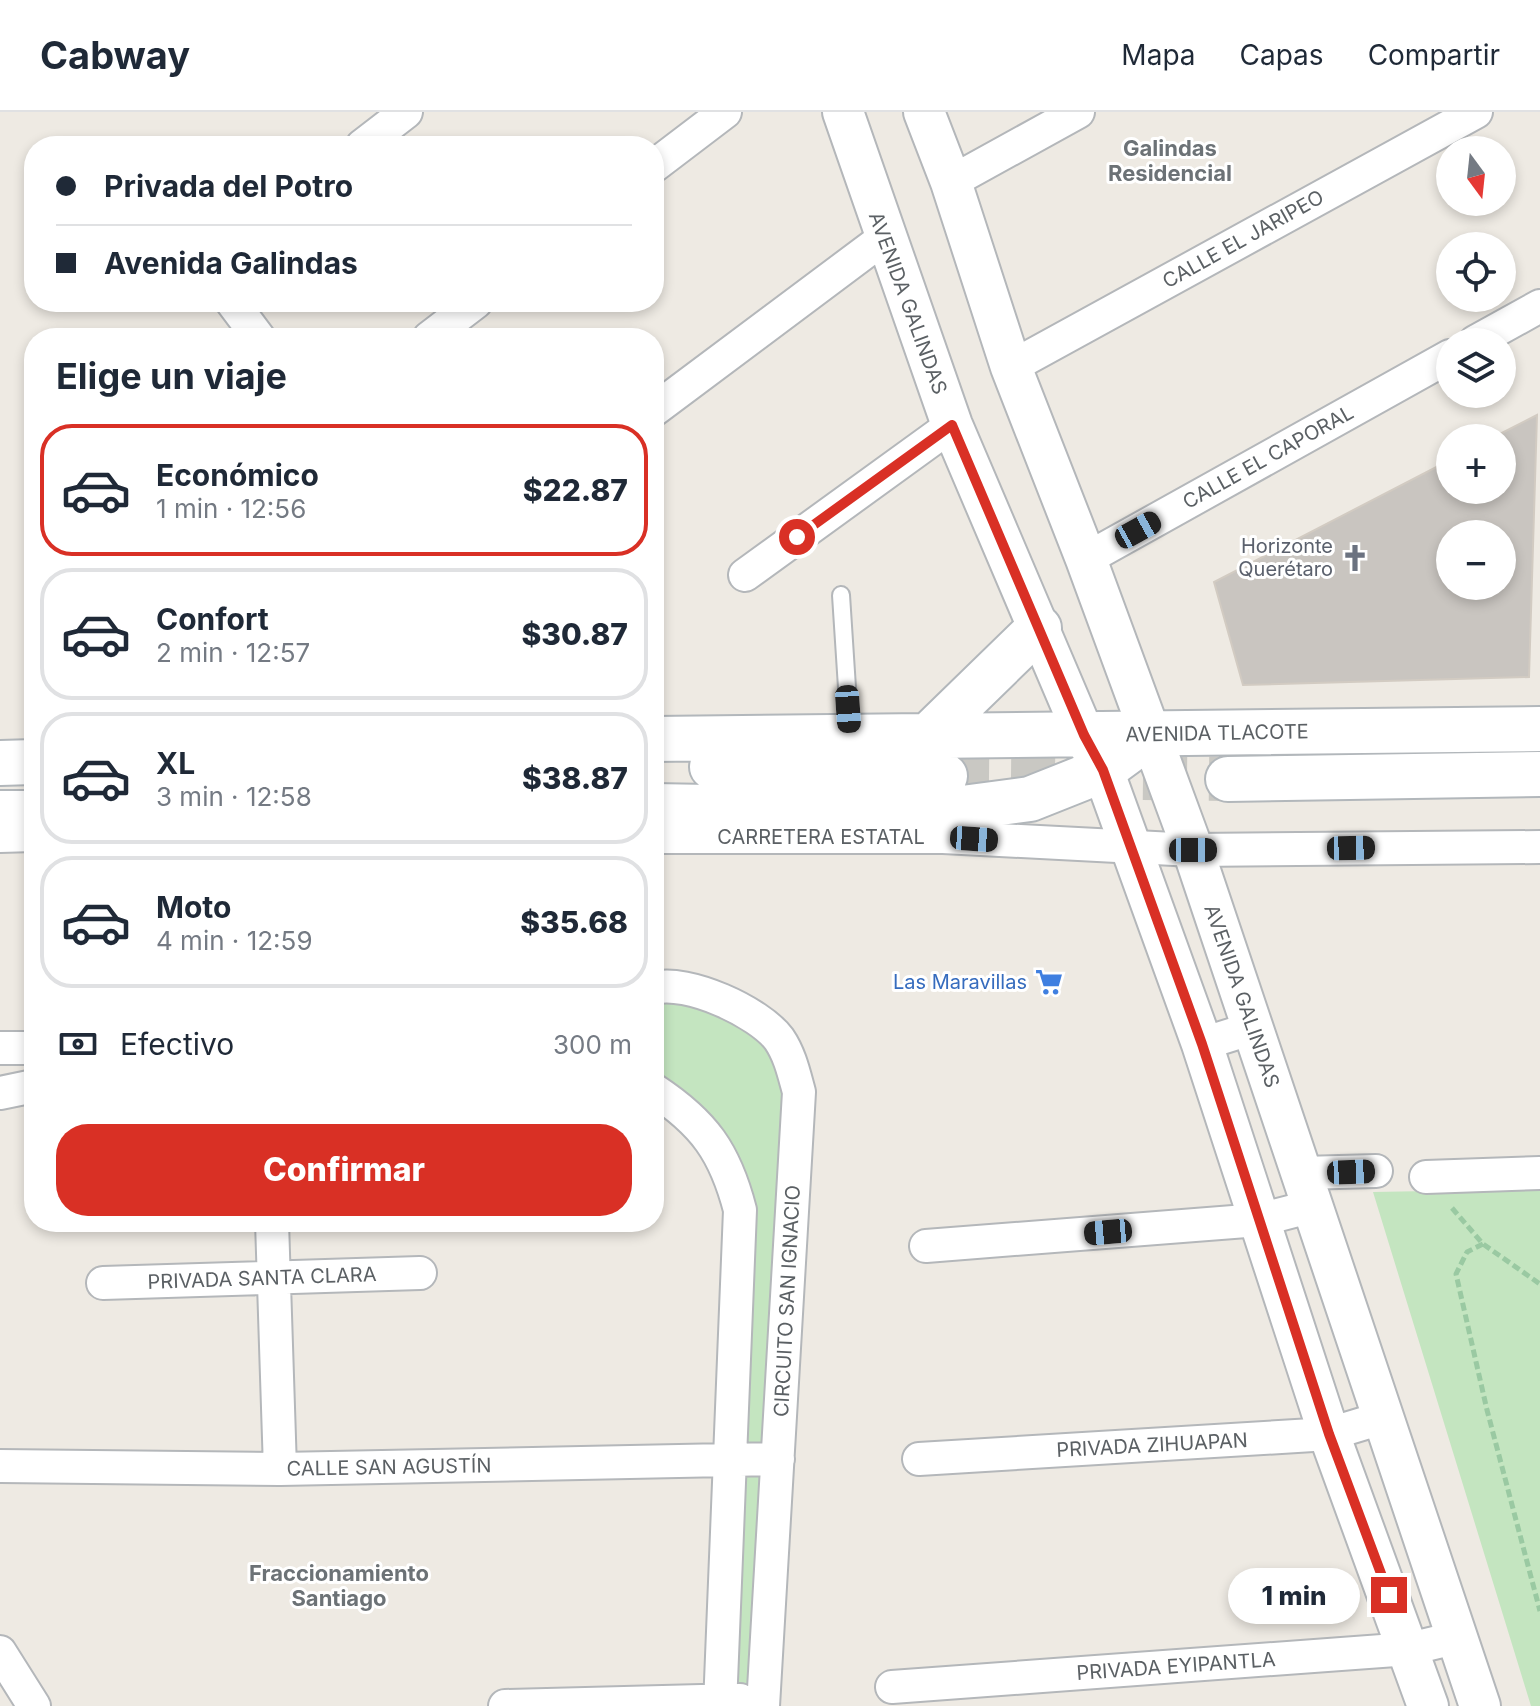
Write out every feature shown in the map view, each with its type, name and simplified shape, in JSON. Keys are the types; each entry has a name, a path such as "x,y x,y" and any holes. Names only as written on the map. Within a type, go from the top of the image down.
{"main road":[{"path":"928,736 1039,628"},
{"name":"AVENIDA TLACOTE","path":"664,739 928,736 1093,752 1152,734 1540,729"},
{"path":"0,739 24,739"},
{"path":"664,806 940,811 1030,799 1093,752"},
{"path":"0,763 24,762"},
{"path":"664,767 945,776"},
{"path":"1228,779 1540,774"},
{"path":"0,788 24,788"},
{"path":"0,813 24,813"}],"street":[{"path":"375,136 406,112"},
{"path":"664,158 725,112"},
{"name":"AVENIDA GALINDAS","path":"843,112 884,238 952,425 1093,752 1131,848 1202,1044 1329,1434 1428,1706"},
{"name":"AVENIDA GALINDAS","path":"924,112 951,182 1011,367 1152,734 1193,850 1480,1706"},
{"path":"951,182 1078,112"},
{"name":"CALLE EL JARIPEO","path":"1011,367 1476,112"},
{"path":"664,403 884,238"},
{"path":"1500,328 1540,306"},
{"path":"442,328 463,312"},
{"name":"CALLE EL CAPORAL","path":"1086,559 1436,364"},
{"path":"745,575 952,425"},
{"path":"0,836 24,835"},
{"name":"CARRETERA ESTATAL","path":"664,837 943,837 1193,850 1540,847"},
{"name":"CIRCUITO SAN IGNACIO","path":"664,986 711,995 760,1021 784,1048 799,1092 763,1703"},
{"path":"1202,1044 1253,1028"},
{"path":"0,1048 24,1048"},
{"path":"0,1093 24,1088"},
{"path":"664,1098 690,1117 718,1150 731,1174 740,1210 720,1703"},
{"path":"926,1246 1259,1220 1308,1189 1376,1171"},
{"path":"1426,1177 1540,1173"},
{"path":"272,1232 280,1469"},
{"name":"PRIVADA SANTA CLARA","path":"103,1283 420,1273"},
{"name":"PRIVADA ZIHUAPAN","path":"919,1459 1329,1434 1382,1418"},
{"name":"CALLE SAN AGUSTÍN","path":"0,1466 280,1469 778,1459"},
{"name":"PRIVADA EYIPANTLA","path":"892,1687 1409,1649 1459,1637"},
{"path":"0,1652 34,1706"},
{"path":"505,1706 763,1703"}],"lane":[{"path":"841,595 850,737"}],"path":[{"path":"1426,1177 1483,1244 1540,1284"},
{"path":"1483,1244 1467,1252 1456,1274 1487,1410 1540,1611"}],"green space":[{"path":"664,989 711,995 790,1059 763,1706 720,1706 731,1174 664,1101"},
{"path":"1540,1189 1540,1706 1531,1706 1373,1192"}],"building":[{"name":"Horizonte Querétaro","path":"1537,415 1529,677 1243,685 1214,582 1436,467 1436,504 1516,504 1516,426"}],"tunnel":[{"path":"945,776 1228,779"}],"place":[{"name":"Horizonte Querétaro","path":"1355,558"},
{"name":"Las Maravillas","path":"1049,982"}],"district":[{"name":"Galindas Residencial","path":"1170,160"},
{"name":"Fraccionamiento Santiago","path":"339,1586"}],"route":[{"path":"797,537 952,425 1084,735 1103,770 1202,1044 1329,1434 1389,1595"}]}
